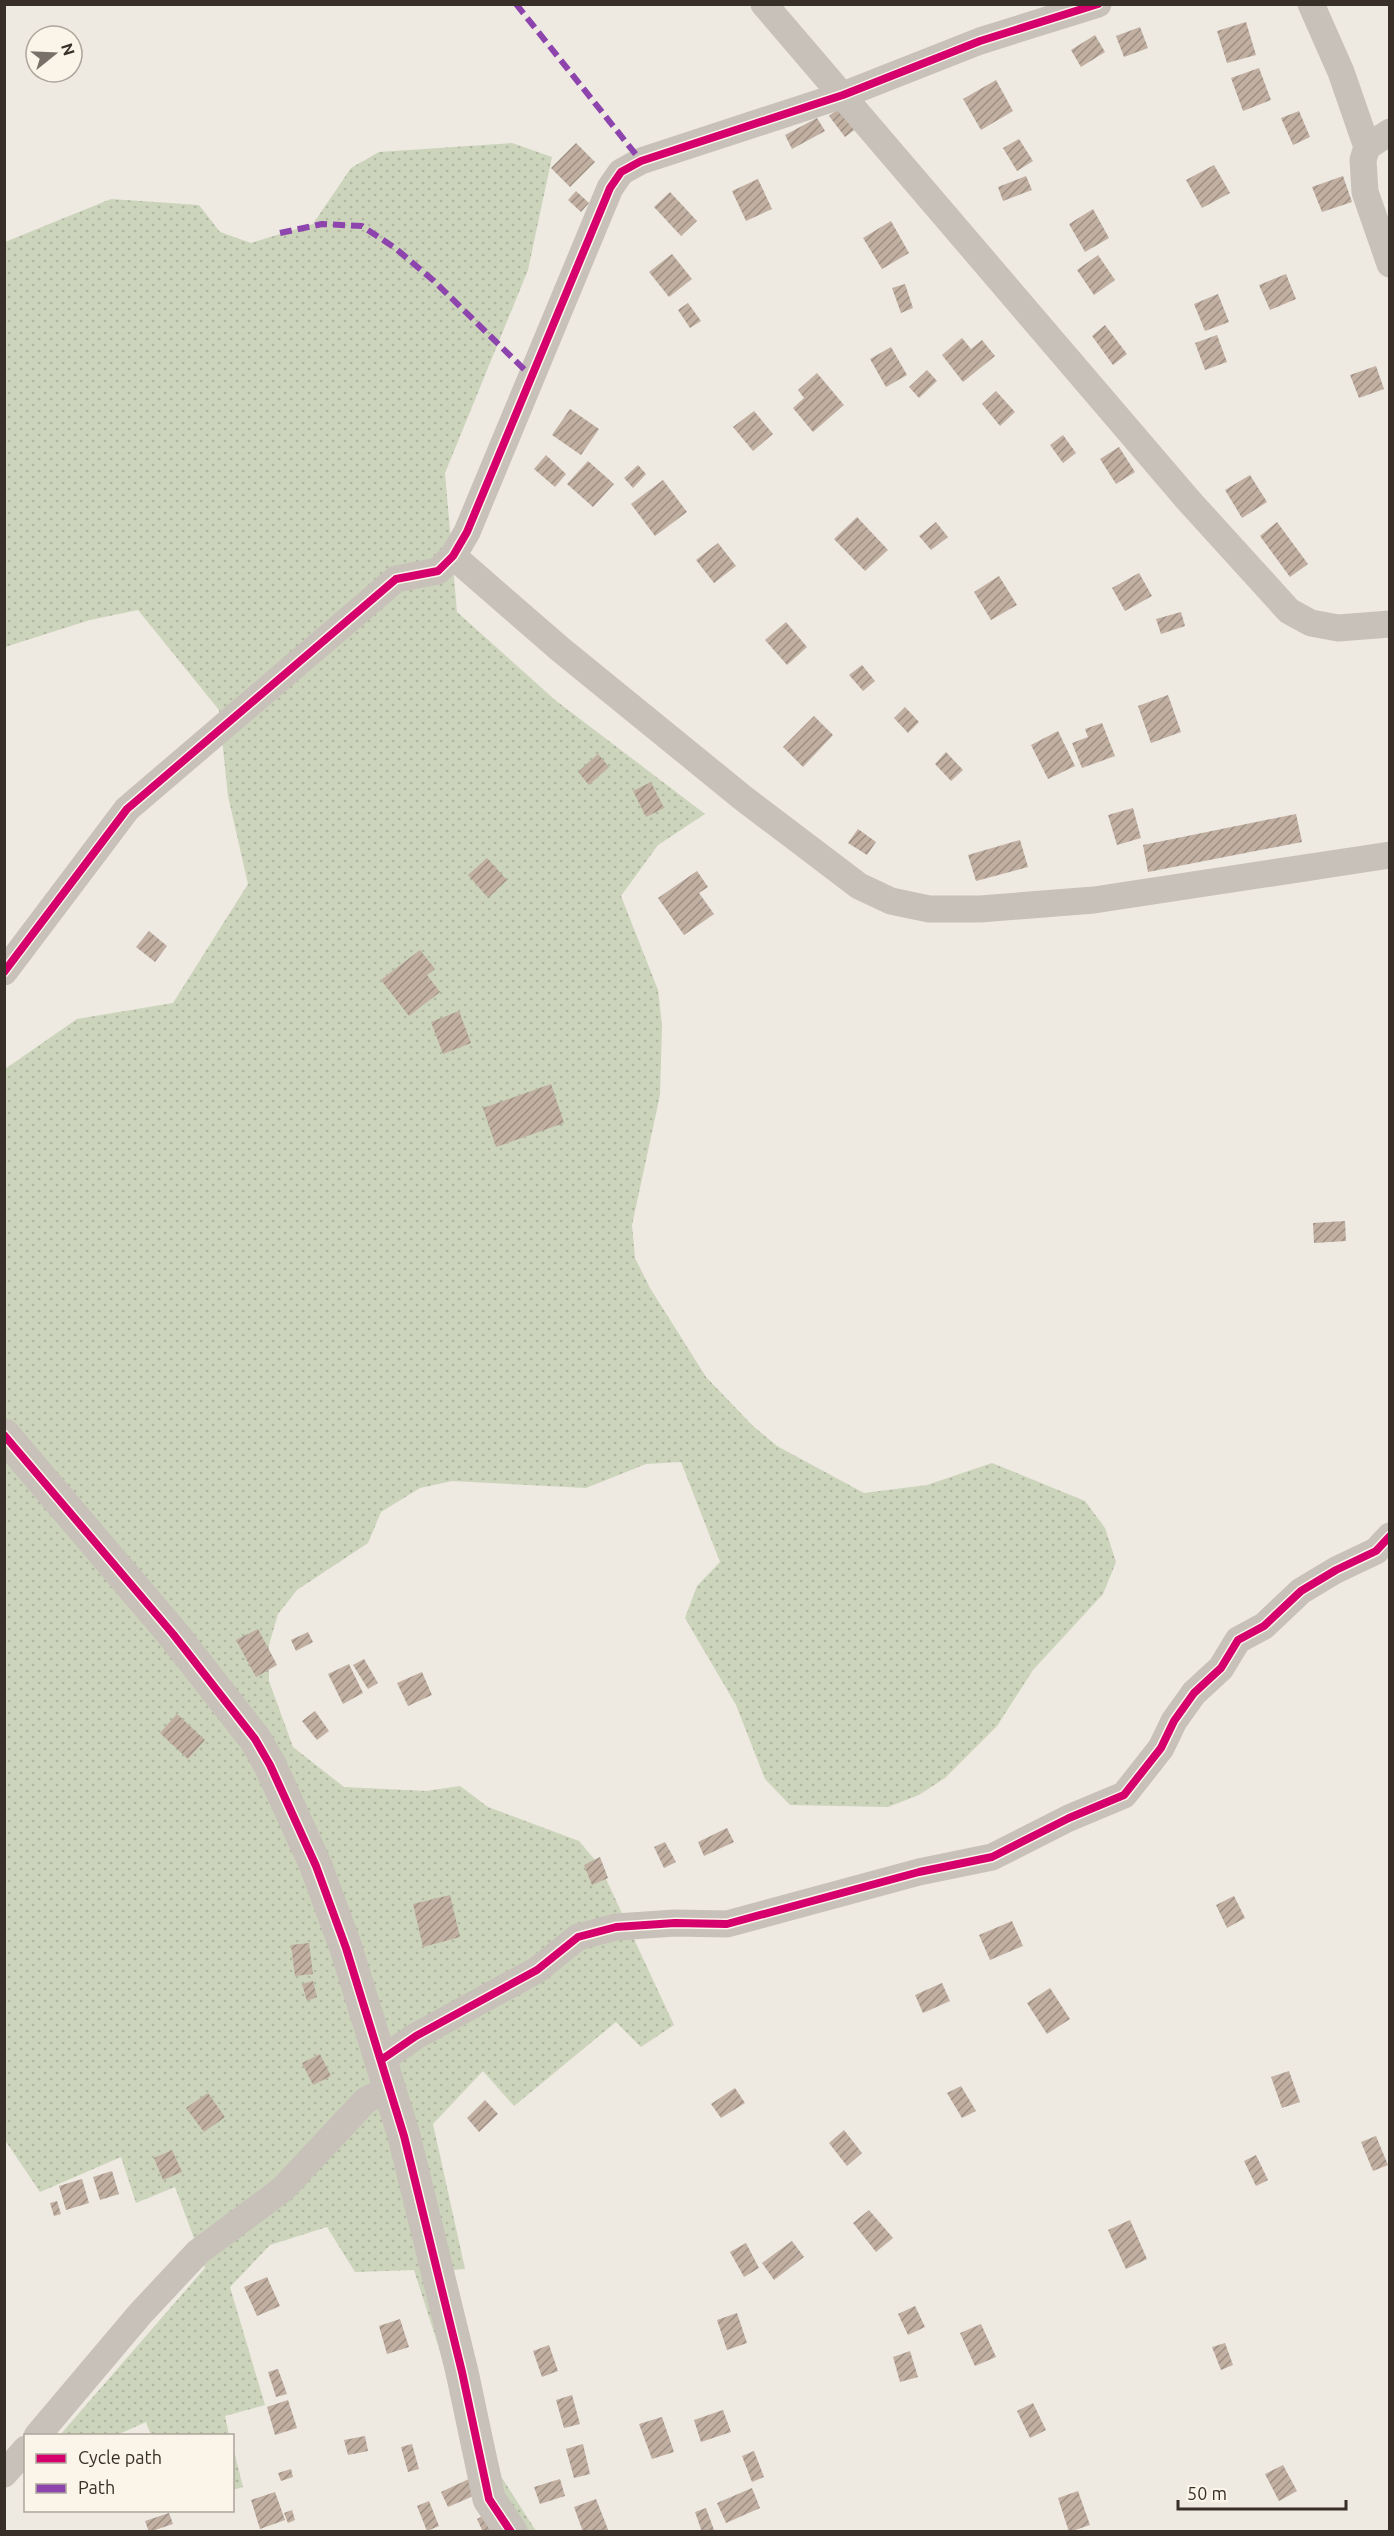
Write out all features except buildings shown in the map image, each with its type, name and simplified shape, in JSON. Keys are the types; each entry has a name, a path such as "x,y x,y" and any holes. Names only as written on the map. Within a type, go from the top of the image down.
{"street":[{"path":"764,4 1190,501 1289,611 1311,623 1338,628 1389,624"},
{"path":"4,972 127,809 396,579 438,571 453,556 467,532 610,188 621,172 642,161 843,95 980,41 1098,4"},
{"path":"1311,4 1341,72 1367,147 1363,160 1365,192 1389,264"},
{"path":"1367,147 1389,132"},
{"path":"453,556 560,649 743,798 859,886 891,901 929,909 980,909 1094,900 1389,855"},
{"path":"4,1435 173,1635 263,1752 316,1866 346,1948 417,2186 489,2499 511,2532"},
{"path":"39,2434 140,2314 198,2252 283,2189 366,2100 416,2036 537,1970 578,1936 616,1927 675,1923 727,1924 909,1875 992,1857 1069,1818 1124,1795 1161,1748 1174,1721 1194,1693 1221,1668 1238,1640 1264,1626 1301,1591 1336,1570 1376,1551 1389,1536"},
{"path":"4,2474 24,2451"}],"green space":[{"path":"512,143 552,157 528,270 445,473 457,612 555,700 705,814 658,845 621,896 658,990 662,1025 660,1095 632,1225 635,1258 650,1288 706,1377 753,1426 777,1446 864,1493 927,1485 992,1463 1085,1501 1105,1528 1116,1562 1103,1594 1033,1670 997,1726 945,1778 919,1795 888,1807 790,1805 765,1779 736,1705 685,1618 697,1586 720,1562 681,1462 646,1464 586,1488 452,1481 420,1488 381,1512 368,1543 297,1590 278,1614 269,1645 269,1681 293,1747 344,1787 426,1791 460,1786 488,1807 579,1841 600,1866 674,2025 641,2047 616,2022 514,2106 483,2071 433,2124 465,2269 451,2270 502,2478 536,2531 511,2531 488,2502 414,2270 355,2272 327,2227 270,2245 230,2287 265,2405 225,2416 229,2434 151,2434 146,2422 119,2434 61,2434 205,2268 175,2187 136,2203 121,2157 40,2192 5,2140 5,1069 77,1019 173,1003 248,884 228,796 219,710 138,610 90,620 5,647 5,242 111,199 199,205 220,232 251,243 313,224 351,168 379,152"},
{"path":"234,2451 243,2487 234,2489"}],"marked path":[{"path":"516,4 641,161"},
{"path":"280,233 322,224 362,226 395,248 434,281 532,377"}],"cycle path":[{"path":"4,972 127,809 396,579 438,571 453,556 467,532 610,188 621,172 641,161 843,95 980,41 1098,4"},
{"path":"4,1435 173,1634 255,1739 270,1765 316,1866 346,1948 404,2136 462,2372 489,2499 511,2532"},
{"path":"381,2060 416,2036 537,1970 578,1937 616,1927 675,1923 727,1924 919,1872 992,1857 1069,1818 1124,1795 1161,1748 1174,1721 1194,1693 1221,1668 1238,1640 1264,1626 1301,1591 1336,1570 1376,1551 1390,1536"}]}
